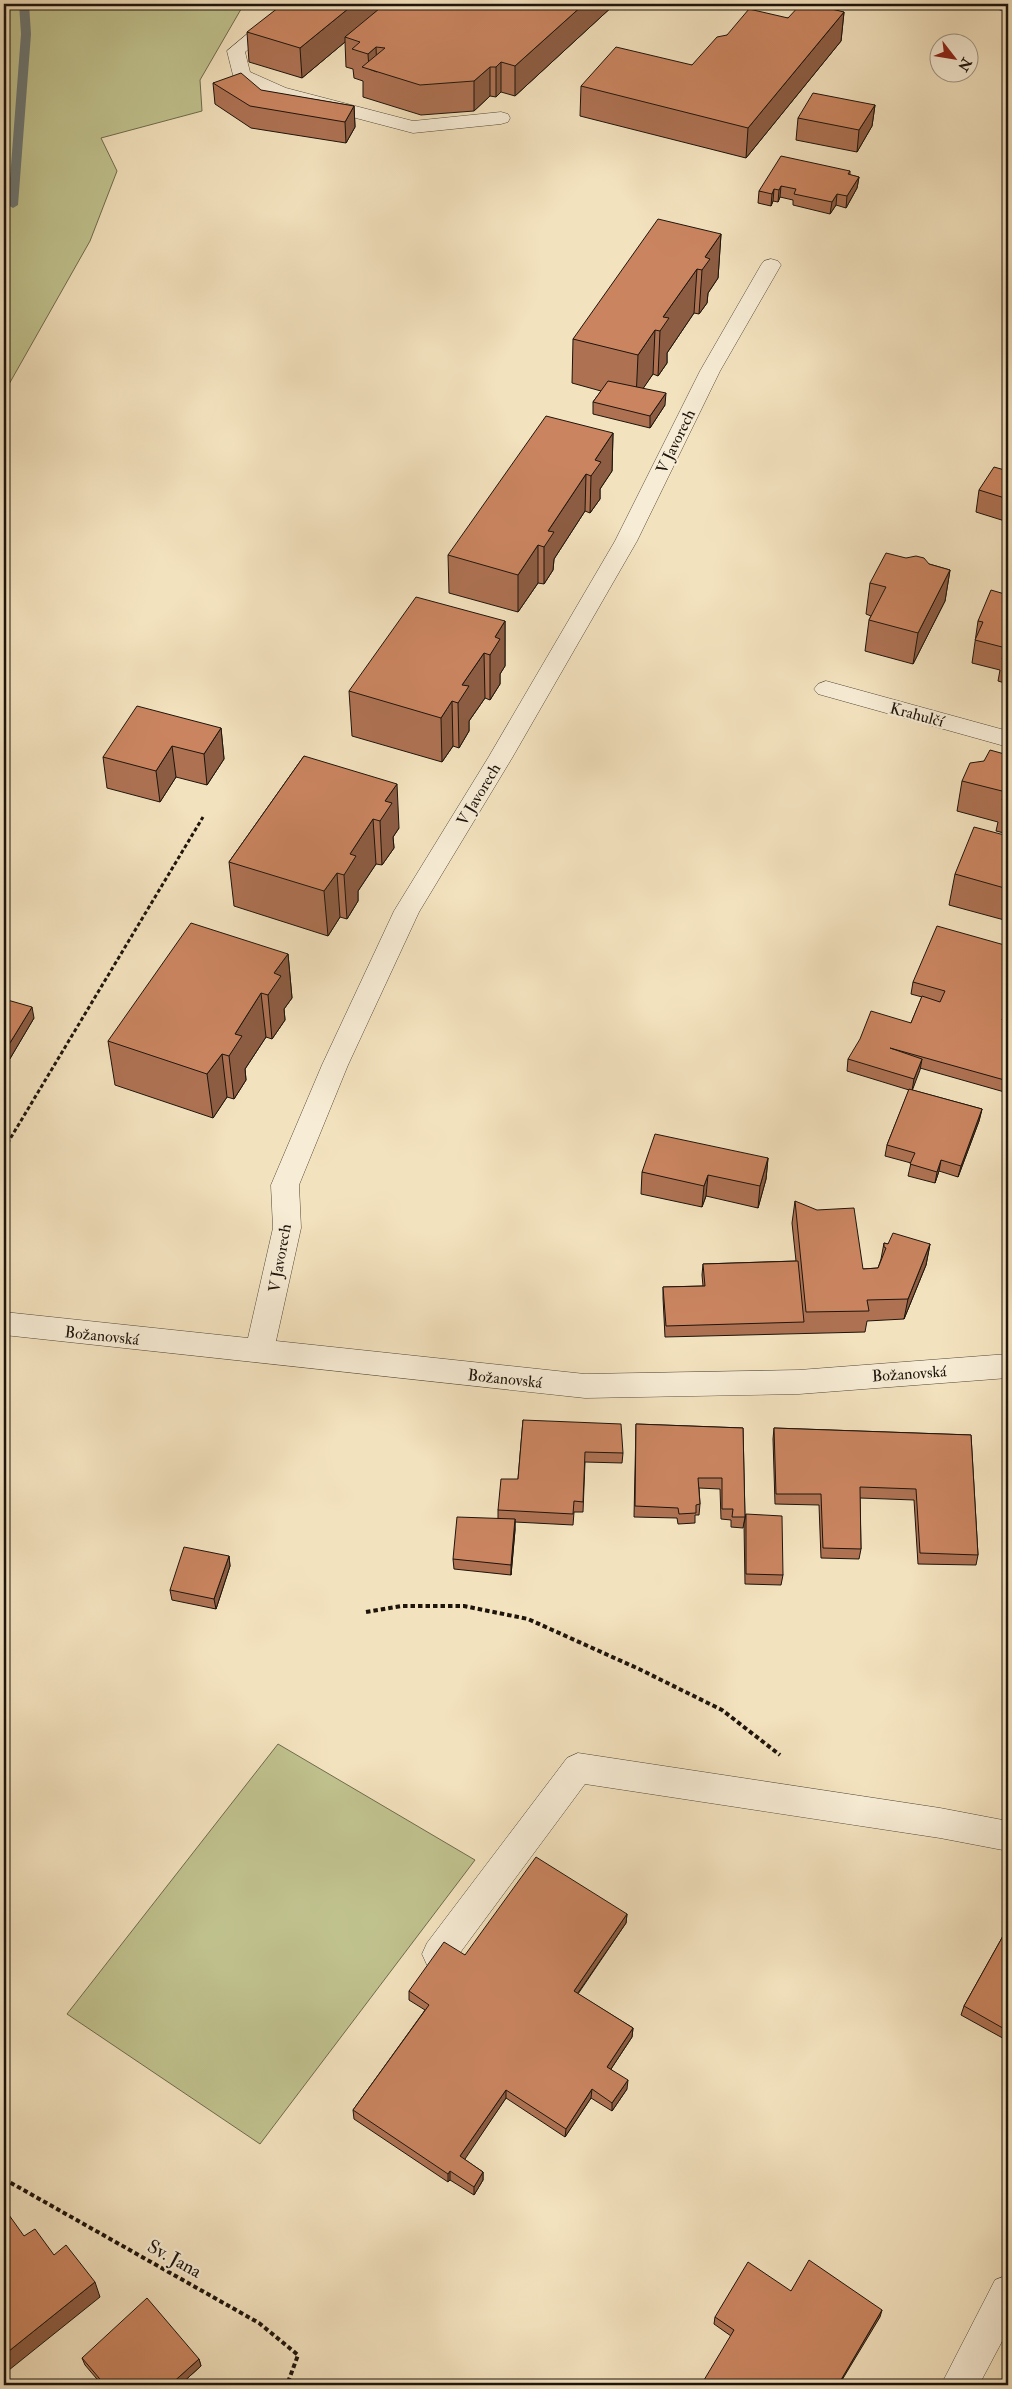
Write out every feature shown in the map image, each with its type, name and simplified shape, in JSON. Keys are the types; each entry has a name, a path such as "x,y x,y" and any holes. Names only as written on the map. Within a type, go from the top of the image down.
{"street":[{"path":"294,4 236,51 241,76 279,92 413,127 501,118"},
{"path":"1001,4 1008,8"},
{"name":"V Javorech","path":"260,1352 287,1228 285,1185 335,1065 407,911 500,758 626,541 710,371 771,265"},
{"name":"Krahulčí","path":"826,689 1008,739"},
{"name":"Božanovská","path":"4,1324 585,1386 800,1382 1008,1366"},
{"path":"439,1954 578,1768 822,1805 1008,1836"},
{"path":"960,2385 1008,2294"}],"path":[{"path":"4,1149 203,817"},
{"path":"366,1612 402,1606 464,1606 528,1619 639,1669 722,1710 783,1757 822,1805"},
{"name":"Sv. Jana","path":"4,2179 259,2323 298,2355 287,2385"}],"green space":[{"path":"4,4 244,4 200,80 202,111 101,138 117,171 90,241 4,393"},
{"path":"278,1744 475,1860 260,2144 67,2014"}],"building":[{"path":"283,4 354,4 300,48 247,32"},
{"path":"385,4 584,4 515,66 501,62 496,67 490,67 474,81 420,85 362,67 385,48 376,47 368,54 352,49 360,42 345,37"},
{"path":"801,4 811,4 844,12 748,128 581,86 616,47 692,65 717,37 727,35 749,9 788,18"},
{"path":"241,73 261,90 354,106 345,122 250,106 213,83"},
{"path":"813,93 875,105 859,130 798,118"},
{"path":"781,156 850,171 848,174 859,177 847,196 837,194 832,202 794,194 796,189 781,186 779,190 774,189 772,194 759,191"},
{"path":"658,219 721,234 705,257 710,259 702,270 697,269 663,317 669,318 660,331 655,330 638,355 573,339"},
{"path":"608,381 666,393 650,416 593,402"},
{"path":"546,416 613,433 595,460 601,462 591,476 586,474 548,531 554,532 544,547 538,545 518,575 448,555"},
{"path":"994,467 1008,471 1008,499 979,490"},
{"path":"886,553 906,558 916,556 924,558 929,564 950,570 918,633 869,620 886,587 870,583"},
{"path":"991,590 1008,595 1008,661 1002,659 1006,648 975,640 983,622 978,621"},
{"path":"416,597 505,621 495,637 500,639 490,655 484,653 462,685 469,686 458,703 452,701 441,718 349,691"},
{"path":"137,706 221,728 204,754 172,746 156,771 103,757"},
{"path":"990,750 1008,755 1008,802 1002,800 1006,792 962,781 970,763 984,761"},
{"path":"304,756 397,784 385,801 392,803 380,821 373,819 350,854 356,856 344,875 337,873 324,891 229,862"},
{"path":"974,827 1008,836 1008,889 955,874"},
{"path":"191,923 288,954 274,973 281,976 268,995 261,993 235,1034 242,1036 229,1056 222,1054 207,1074 108,1041"},
{"path":"937,926 1008,946 1008,973 1004,983 1008,984 1008,1004 1002,1020 1008,1022 1008,1040 1005,1049 1008,1050 1008,1081 890,1048 922,1059 914,1079 848,1059 860,1039 871,1011 911,1023 922,996 940,1002 945,991 913,982"},
{"path":"4,999 32,1007 5,1051 4,1050"},
{"path":"909,1089 982,1109 961,1166 941,1160 937,1172 910,1164 915,1153 887,1145"},
{"path":"655,1134 768,1158 760,1186 708,1175 704,1186 642,1172"},
{"path":"795,1201 817,1210 854,1208 863,1269 878,1268 886,1248 884,1243 888,1244 893,1233 930,1244 908,1299 867,1300 869,1311 806,1312"},
{"path":"798,1261 804,1322 666,1326 663,1287 705,1286 703,1264"},
{"path":"523,1420 621,1424 623,1453 585,1452 583,1502 574,1501 573,1514 498,1510 501,1479 518,1479"},
{"path":"636,1424 743,1428 745,1517 732,1517 733,1509 722,1509 722,1478 698,1478 700,1504 696,1505 696,1513 679,1514 678,1508 635,1506"},
{"path":"774,1428 971,1435 978,1555 920,1553 916,1489 860,1487 861,1549 823,1548 821,1494 776,1494"},
{"path":"746,1514 782,1516 783,1575 746,1574"},
{"path":"457,1517 515,1519 511,1565 453,1559"},
{"path":"184,1547 229,1556 214,1599 170,1590"},
{"path":"536,1857 627,1914 574,1991 633,2028 607,2067 628,2080 612,2103 592,2089 566,2129 506,2090 460,2156 483,2172 474,2187 450,2171 448,2174 353,2110 429,2005 409,1991 444,1942 465,1955"},
{"path":"1008,1927 1008,2031 964,2006"},
{"path":"4,2208 24,2236 35,2229 54,2255 66,2245 95,2282 4,2355"},
{"path":"809,2260 882,2310 838,2385 701,2385 734,2330 715,2317 748,2262 791,2291"},
{"path":"147,2298 199,2359 170,2385 105,2385 82,2358"}],"waterway":[{"path":"13,205 26,34 24,4"}]}
